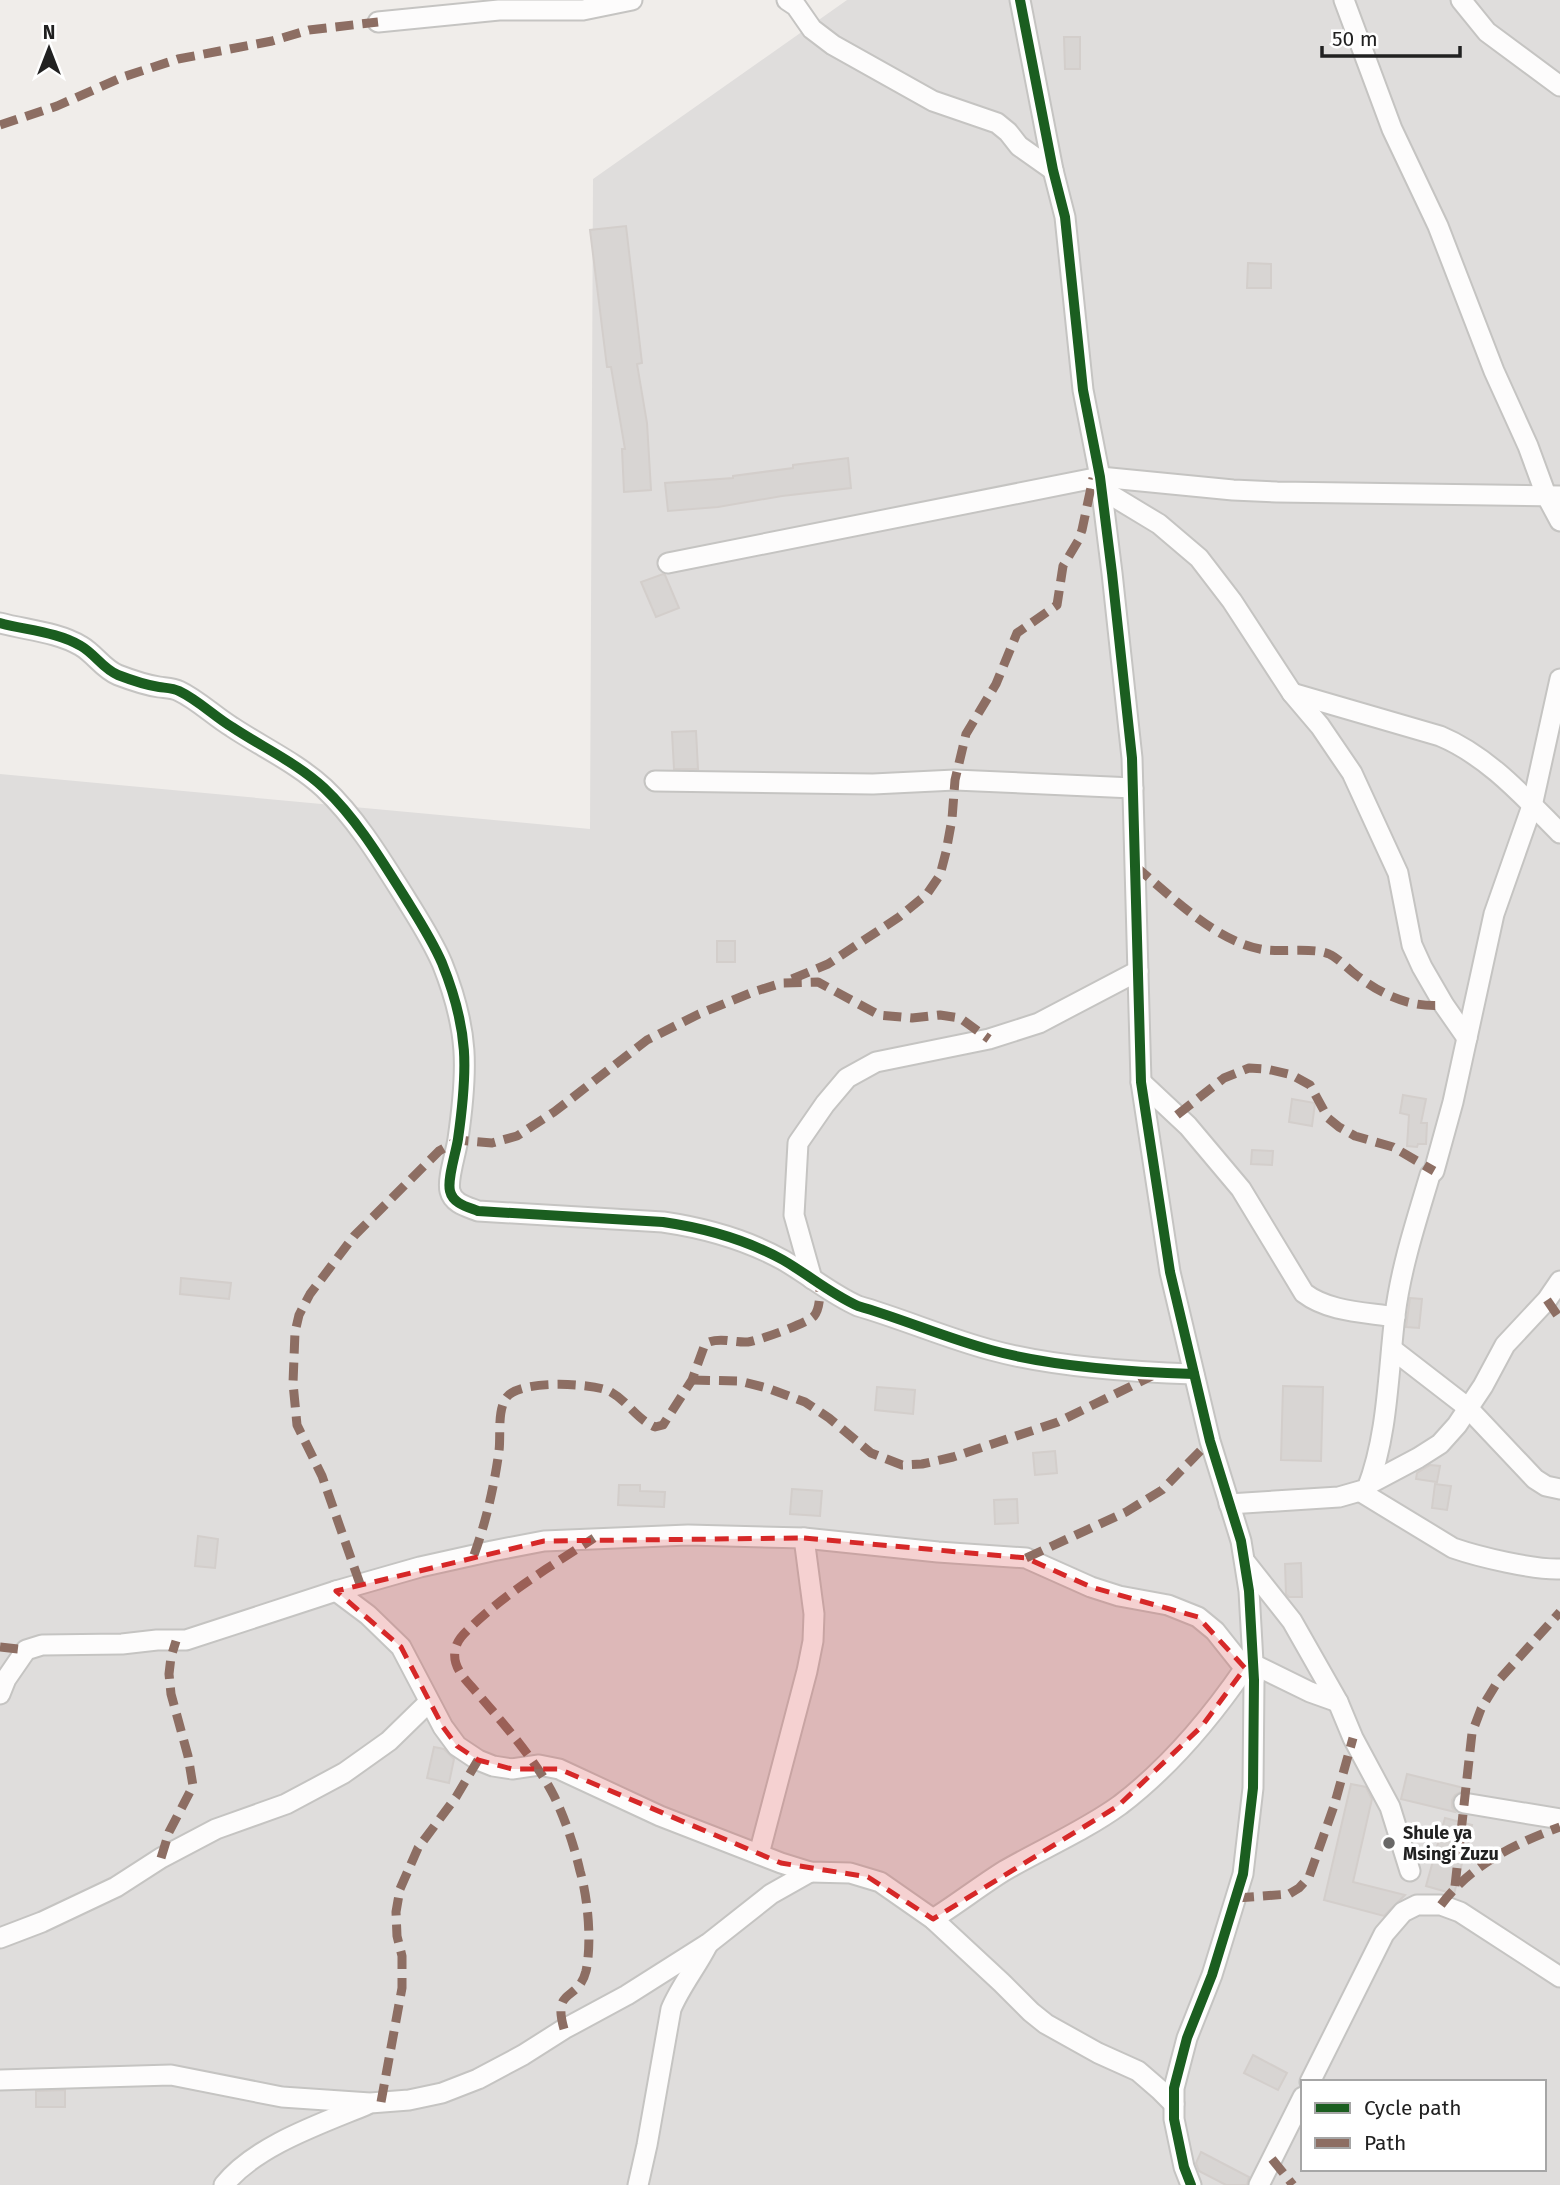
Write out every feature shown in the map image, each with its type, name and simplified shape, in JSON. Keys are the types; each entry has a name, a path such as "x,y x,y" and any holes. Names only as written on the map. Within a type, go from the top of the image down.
{"street":[{"path":"378,22 499,10 583,10 632,0"},
{"path":"787,0 796,6 812,29 833,45 933,101 997,123 1019,146 1053,170"},
{"path":"1020,0 1053,170 1065,217 1083,390 1100,483 1129,732 1141,1082 1170,1272 1210,1441 1246,1562 1254,1788 1242,1874 1212,1975 1187,2038 1174,2088 1174,2119 1184,2167 1191,2185"},
{"path":"1344,0 1392,129 1438,226 1494,371 1553,496 1560,521"},
{"path":"1461,0 1487,32 1560,86"},
{"path":"1100,483 1159,524 1199,558 1352,773 1398,873 1412,946 1444,1005 1467,1038"},
{"path":"668,563 1100,483 1255,491 1553,496"},
{"path":"0,623 52,634 78,644 116,674 157,687 176,689 228,725 296,766 325,788 349,816 386,867 436,948 455,995 465,1053 464,1092 450,1180 450,1192 456,1202 478,1211 690,1226 748,1244 782,1260 858,1306 991,1350 1066,1364 1194,1374"},
{"path":"1365,1488 1378,1451 1403,1265 1453,1102 1494,914 1532,806 1560,679"},
{"path":"1293,693 1440,736 1461,745 1479,757 1560,833"},
{"path":"655,781 860,784 955,780 1133,788"},
{"path":"812,1279 794,1215 798,1143 847,1078 876,1062 989,1039 1039,1023 1138,971"},
{"path":"1141,1082 1206,1145 1241,1189 1304,1293 1333,1308 1395,1317"},
{"path":"1229,1504 1339,1497 1365,1488 1431,1451 1457,1425 1483,1386 1505,1345 1547,1300 1560,1281"},
{"path":"1392,1349 1467,1407 1535,1479 1546,1486 1560,1489"},
{"path":"1365,1488 1453,1548 1508,1562 1560,1569"},
{"path":"0,1694 6,1679 26,1650 42,1645 186,1640 336,1591 420,1567 544,1541 688,1535 804,1538 1026,1558 1091,1587 1119,1596 1168,1605 1198,1617 1215,1631 1251,1670 1338,1702"},
{"path":"759,1854 813,1641 814,1614 804,1538"},
{"path":"1246,1562 1292,1621 1338,1702 1353,1738 1390,1807 1410,1871"},
{"path":"336,1591 368,1615 401,1647 443,1727 457,1746 478,1760 512,1769 539,1765 559,1769 660,1816 781,1863 810,1872 850,1873 868,1877 900,1895 933,1919 1046,2024 1138,2071 1174,2104"},
{"path":"933,1919 1004,1871 1049,1848 1118,1806 1161,1769 1251,1670"},
{"path":"0,1938 116,1888 190,1841 286,1804 344,1773 389,1741 429,1702"},
{"path":"1464,1803 1560,1819"},
{"path":"0,2080 171,2075 282,2097 370,2103 409,2100 442,2093 478,2079 627,1995 709,1944 771,1894 810,1872"},
{"path":"1311,2080 1384,1934 1403,1912 1417,1905 1441,1905 1460,1912 1560,1977"},
{"path":"638,2185 648,2145 668,2019 675,1998 709,1944"},
{"path":"1259,2185 1301,2101"},
{"path":"224,2185 254,2158 310,2129 370,2103"}],"highlighted area":[{"path":"804,1538 1026,1558 1091,1587 1198,1617 1245,1668 1202,1726 1118,1806 933,1919 868,1877 781,1863 559,1769 512,1769 478,1760 457,1746 443,1727 401,1647 336,1591 544,1541"}],"shaded area":[{"path":"847,0 1560,0 1560,2185 0,2185 0,774 590,829 593,179"}],"building":[{"path":"1064,37 1080,37 1080,69 1065,69"},
{"path":"626,226 642,363 637,364 647,423 651,490 624,492 622,449 625,449 611,367 607,367 590,230"},
{"path":"1248,263 1271,264 1271,288 1247,288"},
{"path":"848,458 851,488 718,507 668,511 665,483 733,478 793,468 793,465"},
{"path":"663,574 679,608 656,617 641,582"},
{"path":"696,731 698,769 674,769 672,732"},
{"path":"717,941 735,941 735,962 717,962"},
{"path":"1403,1095 1426,1099 1421,1123 1427,1123 1426,1144 1407,1146 1409,1115 1400,1113"},
{"path":"1292,1099 1315,1103 1312,1126 1289,1122"},
{"path":"1252,1150 1273,1151 1272,1165 1251,1164"},
{"path":"181,1278 231,1283 229,1299 180,1294"},
{"path":"1410,1298 1422,1299 1419,1328 1406,1327"},
{"path":"1283,1386 1323,1387 1321,1461 1281,1460"},
{"path":"877,1387 915,1390 913,1414 875,1410"},
{"path":"1055,1451 1057,1473 1035,1475 1033,1453"},
{"path":"1430,1465 1440,1466 1437,1482 1416,1479 1417,1473"},
{"path":"1435,1484 1451,1486 1447,1510 1432,1508"},
{"path":"619,1485 640,1485 640,1491 665,1492 664,1507 618,1505"},
{"path":"792,1489 822,1491 820,1516 790,1514"},
{"path":"1017,1499 1018,1523 995,1524 994,1500"},
{"path":"198,1536 218,1539 215,1568 195,1566"},
{"path":"1301,1563 1302,1597 1289,1597 1286,1594 1285,1564"},
{"path":"434,1747 444,1749 454,1759 449,1783 427,1778"},
{"path":"1407,1774 1464,1788 1452,1800 1455,1812 1401,1799"},
{"path":"1351,1784 1366,1787 1372,1799 1353,1882 1405,1895 1384,1916 1324,1900"},
{"path":"1445,1818 1472,1825 1454,1894 1426,1886"},
{"path":"1253,2055 1287,2073 1278,2090 1244,2073"},
{"path":"65,2090 65,2107 36,2107 36,2091"},
{"path":"1201,2152 1249,2177 1247,2185 1226,2185 1199,2171 1196,2163"}],"marked path":[{"path":"0,125 57,106 123,77 178,59 272,41 309,30 378,22"},
{"path":"792,979 828,964 899,917 927,894 940,875 952,819 955,780 966,734 996,684 1017,633 1057,605 1063,566 1082,530 1093,478"},
{"path":"1135,866 1193,915 1243,944 1267,950 1323,952 1336,958 1386,994 1408,1002 1444,1005"},
{"path":"360,1584 322,1476 297,1425 293,1383 295,1332 299,1315 310,1294 354,1236 439,1151 458,1140 492,1143 517,1136 554,1112 647,1040 699,1014 782,983 818,982 879,1015 912,1018 940,1015 960,1018 989,1039"},
{"path":"1177,1115 1224,1078 1249,1068 1267,1069 1292,1075 1310,1085 1328,1118 1339,1127 1355,1136 1393,1147 1434,1171"},
{"path":"474,1555 495,1478 501,1410 506,1398 513,1392 539,1385 556,1384 600,1388 616,1395 648,1423 655,1427 663,1425 692,1380 705,1344 721,1340 753,1341 810,1319 817,1309 820,1284"},
{"path":"1547,1300 1560,1319"},
{"path":"692,1380 739,1381 805,1402 871,1453 902,1465 922,1464 953,1457 1058,1422 1152,1376"},
{"path":"1026,1558 1126,1512 1162,1490 1210,1441"},
{"path":"564,2029 561,2006 582,1981 589,1947 585,1894 575,1852 562,1814 546,1782 516,1739 463,1677 455,1662 455,1650 460,1638 502,1600 594,1538"},
{"path":"1455,1886 1472,1733 1481,1709 1498,1681 1560,1612"},
{"path":"161,1858 169,1832 193,1786 188,1756 171,1694 169,1674 176,1641"},
{"path":"0,1647 26,1650"},
{"path":"1236,1898 1289,1894 1309,1877 1334,1806 1353,1738"},
{"path":"381,2102 402,1988 402,1956 397,1936 396,1912 400,1889 418,1848 456,1797 478,1760"},
{"path":"1441,1905 1466,1878 1495,1857 1560,1827"},
{"path":"1272,2159 1293,2185"}],"cycle path":[{"path":"1020,0 1053,170 1065,217 1083,390 1100,477 1112,573 1132,758 1141,1082 1170,1272 1210,1441 1241,1541 1249,1591 1254,1680 1253,1788 1243,1874 1212,1975 1187,2038 1174,2088 1174,2119 1184,2167 1191,2185"},
{"path":"0,623 62,637 86,649 118,675 149,685 174,689 186,695 302,771 324,788 347,813 378,855 430,938 451,987 464,1050 464,1091 449,1186 458,1202 478,1211 663,1222 694,1228 725,1236 769,1253 858,1306 974,1345 1066,1365 1194,1374"}],"place":[{"name":"Shule ya Msingi Zuzu","path":"1389,1843"}]}
